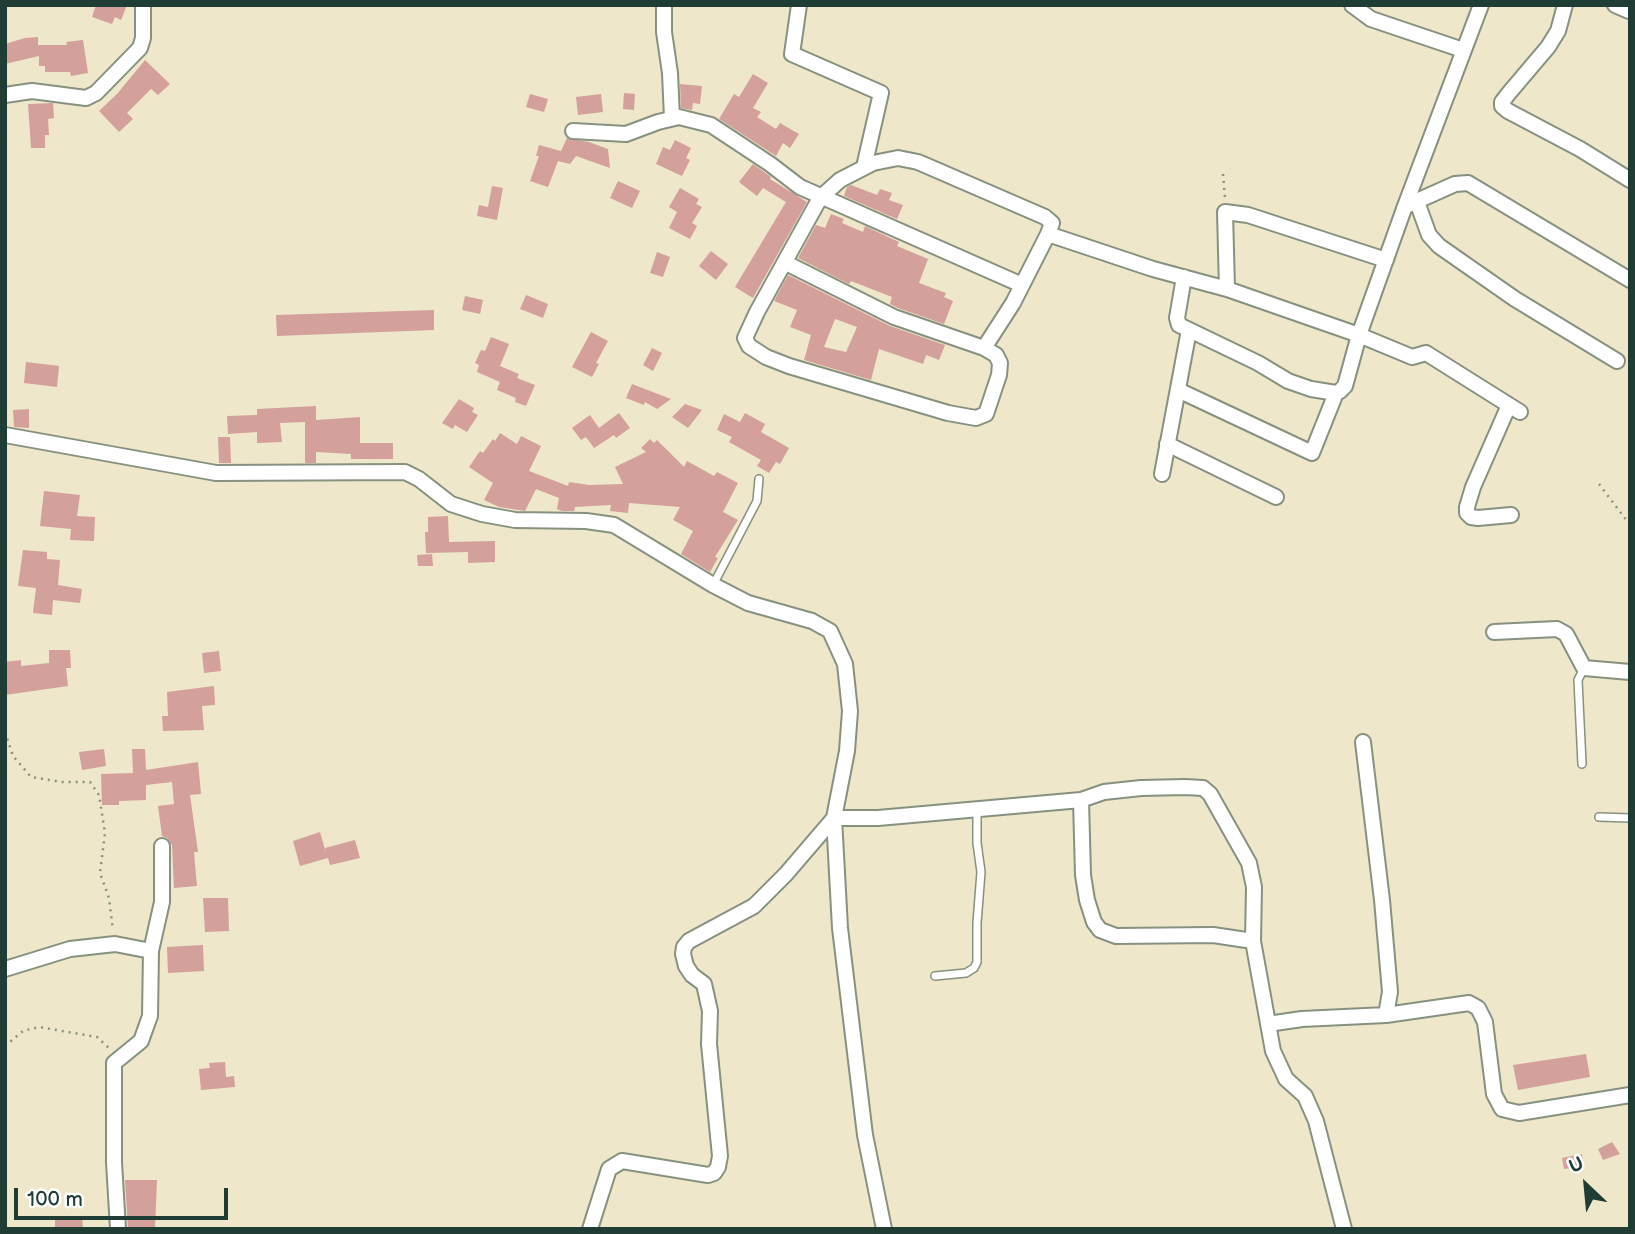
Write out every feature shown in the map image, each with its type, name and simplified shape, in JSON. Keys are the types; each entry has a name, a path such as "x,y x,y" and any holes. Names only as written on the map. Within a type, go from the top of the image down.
{"street":[{"path":"5,95 32,91 86,98 96,93 140,48 143,38 143,5"},
{"path":"664,5 672,118"},
{"path":"799,5 792,54 881,93 864,167"},
{"path":"1352,5 1371,19 1463,50"},
{"path":"1178,390 1312,453 1336,393 1345,386 1359,335 1386,260 1411,204 1481,5"},
{"path":"1564,5 1558,31 1508,93 1502,106 1630,180"},
{"path":"573,131 626,134 672,118 688,118 712,125 820,198 1022,285"},
{"path":"786,263 894,317 984,348 996,355 1000,363 999,375 986,414 976,418 948,413 766,357 746,342 746,334 820,198 840,180 864,167 898,158 918,162 1045,217 1052,223 1013,303 984,348"},
{"path":"1411,204 1455,184 1468,183 1630,280"},
{"path":"1411,204 1429,235 1439,246 1514,299 1617,361"},
{"path":"1227,289 1225,212 1248,215 1386,260"},
{"path":"1048,234 1227,289 1359,335 1412,357 1426,353 1514,409 1473,487 1466,507 1471,517 1511,515"},
{"path":"1184,277 1177,318 1179,325 1258,363 1288,381 1311,389 1336,393"},
{"path":"1162,474 1189,330"},
{"path":"5,436 216,473 405,472 419,479 451,504 482,514 515,520 586,521 614,525 748,603 822,626 834,638 845,664 850,711 847,751 834,818 840,928 863,1121 884,1229"},
{"path":"1167,444 1276,497"},
{"path":"1494,632 1558,629 1566,634 1584,668 1630,672"},
{"path":"1363,742 1390,992 1386,1015"},
{"path":"590,1229 609,1169 622,1161 708,1175 714,1173 718,1167 720,1156 709,1044 710,1011 704,984 692,975 686,966 684,947 688,941 754,906 786,874 834,818 878,818 1081,800 1104,793 1141,788 1185,787 1206,790 1242,850 1252,874 1254,942 1273,1051 1286,1079 1306,1096 1316,1121 1344,1229"},
{"path":"1081,800 1083,875 1087,900 1094,922 1100,930 1116,936 1213,935 1254,942"},
{"path":"118,1229 114,1162 114,1063 141,1041 146,1034 150,1016 150,951 162,902 162,846"},
{"path":"5,969 70,949 114,944 150,951"},
{"path":"1268,1024 1302,1019 1386,1015 1454,1004 1474,1004 1485,1022 1497,1104 1502,1110 1519,1113 1630,1095"}],"lane":[{"path":"713,585 757,501 759,480"},
{"path":"1582,764 1578,680 1584,668"},
{"path":"935,976 966,973 974,968 977,962 976,923 981,872 977,843 977,808"},
{"path":"1599,817 1630,818"}],"path":[{"path":"1223,174 1225,212"},
{"path":"1599,484 1630,525"},
{"path":"5,732 13,756 31,777 62,782 90,782 99,795 105,833 100,873 109,898 114,944"},
{"path":"5,1046 23,1031 39,1027 97,1037 111,1049 114,1063"}],"building":[{"path":"96,5 127,5 121,20 115,17 112,24 92,17"},
{"path":"38,37 38,45 67,45 66,42 83,40 88,73 71,76 70,72 45,72 45,66 39,66 39,56 5,64 5,44"},
{"path":"145,60 170,84 158,95 151,89 127,113 133,119 119,132 99,111"},
{"path":"753,74 768,83 753,108 761,112 757,117 776,129 780,123 799,134 790,148 783,143 776,156 719,119 734,94 739,97"},
{"path":"680,84 702,86 700,104 693,103 692,110 681,108"},
{"path":"624,93 635,94 634,110 623,109"},
{"path":"530,94 548,99 544,112 526,107"},
{"path":"601,94 603,112 578,115 576,97"},
{"path":"53,103 54,118 48,119 49,135 45,135 45,148 31,148 28,104"},
{"path":"567,138 608,149 610,168 576,156 570,164 558,161 548,187 530,181 539,156 536,156 539,145 561,151"},
{"path":"675,140 691,148 686,158 690,160 682,176 656,164 663,147 670,150"},
{"path":"753,164 771,177 770,179 807,202 753,298 735,287 786,202 763,188 757,196 739,182"},
{"path":"618,181 640,191 632,208 610,198"},
{"path":"851,185 877,195 880,189 892,193 889,200 903,205 897,219 844,196 847,187"},
{"path":"492,186 503,188 497,220 477,216 479,205 488,207"},
{"path":"680,188 699,199 696,204 702,207 692,223 697,226 690,239 669,228 677,212 669,207"},
{"path":"831,214 844,219 842,223 863,232 865,226 899,242 897,246 928,259 919,283 946,293 944,297 953,301 944,324 898,308 890,304 892,297 851,281 849,284 798,258 816,225 825,228"},
{"path":"711,251 728,264 716,280 699,266"},
{"path":"657,252 670,257 663,277 650,273"},
{"path":"788,275 890,326 945,345 939,360 926,355 923,364 879,349 871,380 804,360 811,335 790,327 797,310 774,301","holes":["835,319 857,327 846,352 824,347"]},
{"path":"526,295 548,304 543,318 520,309"},
{"path":"465,296 483,300 480,314 462,310"},
{"path":"434,310 434,330 277,336 276,315"},
{"path":"591,332 608,341 592,377 572,367"},
{"path":"491,337 509,344 500,366 519,374 517,378 535,385 526,406 515,402 516,398 497,390 500,382 477,372 479,365 475,363 481,350 485,351"},
{"path":"652,348 662,353 653,371 643,365"},
{"path":"26,362 59,366 57,387 24,383"},
{"path":"632,384 671,399 657,409 645,402 644,405 626,398"},
{"path":"459,399 474,408 472,412 478,415 467,432 455,425 453,429 442,423"},
{"path":"685,404 702,410 688,428 672,417"},
{"path":"316,406 316,420 360,417 360,443 393,443 393,459 351,459 351,454 316,452 316,463 305,463 305,422 280,423 282,442 257,443 257,432 228,434 227,416 257,415 257,409"},
{"path":"29,409 29,428 14,427 13,410"},
{"path":"619,413 630,428 594,448 586,437 581,440 572,428 590,415 599,428"},
{"path":"745,413 765,424 761,432 789,448 780,464 776,462 769,473 757,466 761,460 729,442 732,437 717,430 724,414 740,422"},
{"path":"500,433 517,444 521,436 541,446 529,471 568,486 569,482 589,485 623,484 615,467 646,452 641,448 650,439 654,443 657,440 684,467 687,461 714,476 717,472 738,483 723,512 738,520 715,557 718,558 710,572 681,554 693,531 673,520 680,507 629,503 628,513 610,511 611,505 575,507 574,511 562,511 557,509 559,498 536,489 525,511 499,507 484,500 493,483 469,467 480,451 483,453"},
{"path":"218,437 230,437 231,463 219,463"},
{"path":"44,491 80,495 77,516 95,517 94,541 70,540 71,529 40,526"},
{"path":"448,516 449,542 495,541 495,562 468,563 468,552 426,553 425,532 428,532 428,517"},
{"path":"23,550 47,552 47,559 60,560 58,585 82,589 80,603 53,600 52,615 33,613 36,588 18,586"},
{"path":"432,554 433,566 418,566 417,555"},
{"path":"49,650 70,650 71,668 66,668 68,686 5,695 5,662 21,660 21,666 49,663"},
{"path":"219,651 221,671 204,673 202,653"},
{"path":"214,686 215,705 202,706 204,730 163,731 162,716 168,716 167,692"},
{"path":"104,749 106,766 82,770 79,752"},
{"path":"132,749 145,749 146,770 198,762 201,794 190,795 198,852 194,852 197,886 174,888 172,845 162,836 158,806 174,804 172,782 146,785 146,800 102,805 101,774 133,773"},
{"path":"320,832 326,853 325,848 355,840 360,858 330,865 328,858 300,866 293,841"},
{"path":"203,898 228,898 229,931 205,932"},
{"path":"203,945 204,971 168,973 167,947"},
{"path":"1586,1054 1590,1077 1518,1090 1513,1065"},
{"path":"225,1062 226,1077 234,1076 235,1087 201,1090 199,1069 210,1068 209,1063"},
{"path":"1612,1142 1620,1154 1603,1160 1598,1149"},
{"path":"1582,1154 1583,1166 1564,1169 1562,1158"},
{"path":"125,1180 157,1180 155,1229 128,1229"},
{"path":"55,1216 82,1216 83,1229 55,1229"}]}
